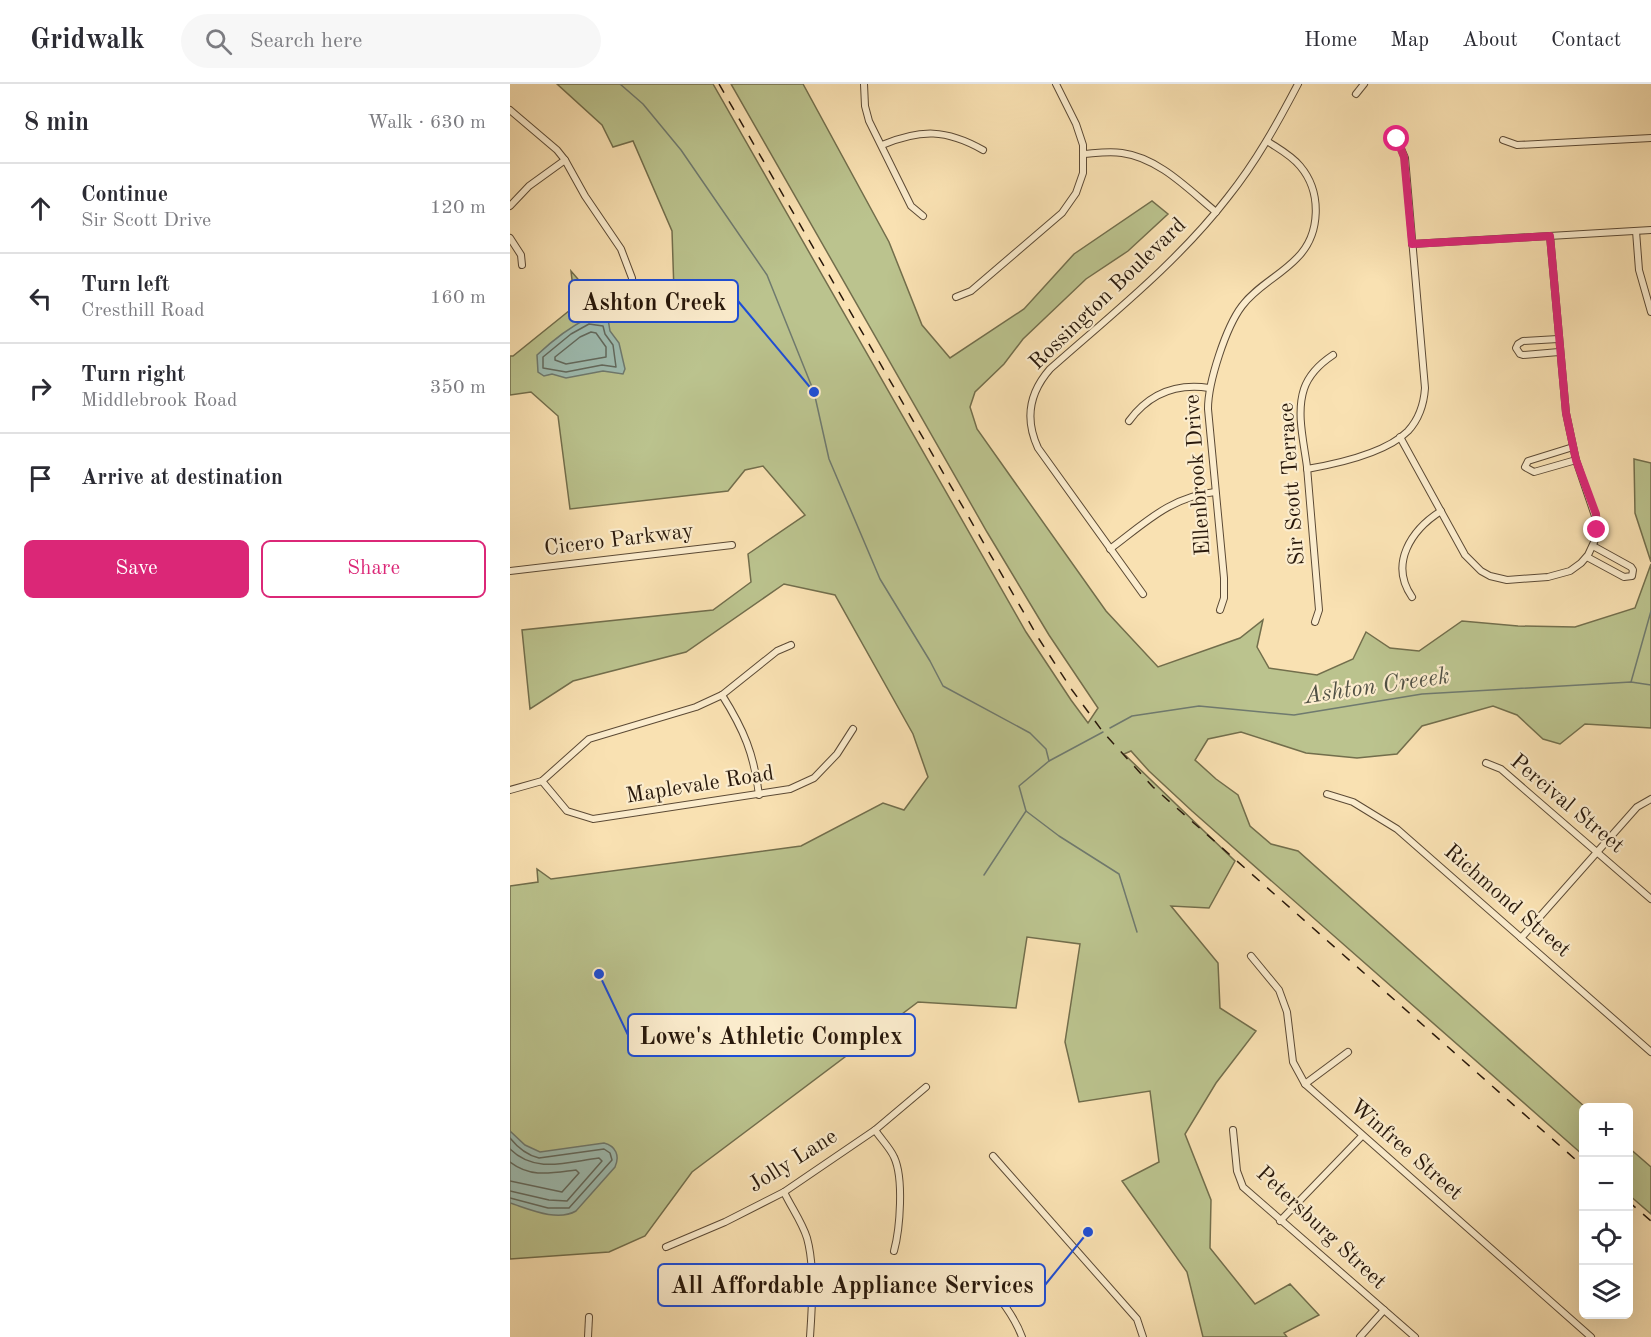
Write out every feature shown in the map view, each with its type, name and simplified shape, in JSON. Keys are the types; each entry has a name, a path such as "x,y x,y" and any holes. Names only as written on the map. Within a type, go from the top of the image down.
{"street":[{"path":"864,84 867,115 911,206 923,216"},
{"path":"956,297 971,291 1066,208 1076,193 1080,183 1084,154 1076,124 1056,84"},
{"name":"Rossington Boulevard","path":"1143,594 1038,448 1031,430 1030,404 1040,382 1050,369 1162,269 1216,212 1268,141 1298,84"},
{"path":"1356,94 1364,84"},
{"path":"510,110 557,150 565,160 585,196 621,249 632,278"},
{"path":"882,145 904,136 930,132 954,136 983,150"},
{"path":"1503,140 1517,145 1651,138"},
{"path":"1307,469 1352,458 1400,437 1417,417 1424,397 1404,157 1397,139"},
{"name":"Ellenbrook Drive","path":"1220,610 1224,598 1208,409 1209,388 1232,323 1241,306 1252,294 1299,256 1315,223 1315,198 1307,176 1293,158 1268,141"},
{"path":"1084,154 1122,153 1153,162 1216,212"},
{"path":"510,206 529,186 565,160"},
{"path":"1412,244 1651,230"},
{"path":"1636,231 1639,270 1651,312"},
{"path":"1400,437 1465,555 1474,565 1490,576 1514,580 1548,577 1570,571 1587,557 1593,546 1597,530 1596,514 1576,460 1566,413 1550,236"},
{"path":"510,238 520,255 522,265"},
{"path":"1558,339 1521,342 1516,348 1523,355 1559,352"},
{"name":"Sir Scott Terrace","path":"1315,622 1319,610 1302,413 1304,390 1318,367 1333,355"},
{"path":"1129,421 1144,403 1163,392 1185,386 1209,388"},
{"path":"1573,447 1528,461 1525,467 1534,472 1576,460"},
{"path":"1110,549 1170,505 1192,496 1215,492"},
{"path":"1412,597 1406,585 1404,573 1407,546 1417,530 1441,511"},
{"name":"Cicero Parkway","path":"510,571 732,545"},
{"path":"1587,557 1624,577 1628,578 1633,574 1630,567 1593,546"},
{"path":"510,790 542,781 589,739 696,706 722,694 777,651 791,645"},
{"path":"722,694 750,749 759,795"},
{"name":"Maplevale Road","path":"542,781 567,811 593,819 759,795 790,789 814,778 837,754 853,729"},
{"name":"Percival Street","path":"1486,763 1501,769 1651,899"},
{"name":"Richmond Street","path":"1327,794 1353,802 1397,829 1651,1052"},
{"path":"1521,938 1637,807 1651,799"},
{"name":"Winfree Street","path":"1251,956 1279,990 1287,1012 1293,1062 1305,1084 1591,1337"},
{"path":"1305,1084 1348,1052"},
{"name":"Jolly Lane","path":"666,1247 725,1222 784,1192 875,1130 926,1087"},
{"path":"875,1130 894,1156 899,1171 899,1232 894,1251"},
{"name":"Petersburg Street","path":"1233,1130 1237,1171 1243,1187 1415,1337"},
{"path":"1280,1221 1362,1136"},
{"path":"993,1156 1137,1319 1143,1337"},
{"path":"784,1192 803,1228 808,1246 811,1284 810,1337"},
{"path":"983,1278 1018,1325 1022,1337"},
{"path":"1360,1337 1384,1310"},
{"path":"588,1337 589,1317"}],"green space":[{"path":"557,84 713,84 1026,632 1088,723 1098,708 1049,635 987,532 731,84 803,84 889,242 922,325 950,358 1024,309 1074,254 1152,201 1168,214 1128,251 1086,279 1023,339 1004,364 975,392 970,407 977,429 1106,611 1158,667 1240,638 1263,620 1257,647 1269,668 1317,675 1353,659 1366,632 1390,648 1419,651 1462,621 1518,626 1575,627 1635,608 1651,564 1651,728 1585,724 1560,744 1543,739 1517,715 1493,706 1422,726 1397,754 1357,758 1306,753 1241,732 1208,739 1195,760 1238,795 1250,826 1271,844 1298,851 1581,1103 1579,1151 1192,811 1131,751 1124,754 1235,861 1209,908 1171,906 1218,963 1220,1008 1256,1031 1216,1083 1185,1134 1211,1200 1210,1248 1255,1304 1290,1284 1319,1315 1284,1333 1287,1337 1203,1337 1187,1272 1122,1181 1159,1162 1150,1091 1079,1102 1065,1042 1080,944 1027,937 1016,1008 918,1002 692,1172 645,1236 609,1252 510,1259 510,886 538,882 537,869 551,879 801,846 883,803 904,810 928,777 913,734 835,595 784,584 686,652 573,681 530,709 522,630 713,610 751,582 748,554 805,515 763,466 745,470 728,491 570,509 558,416 531,392 510,395 510,356 513,356 575,306 571,271 596,300 638,308 674,292 672,231 633,141 613,147 602,125"},
{"path":"1634,459 1651,463 1651,562 1635,513"},
{"path":"1633,1151 1651,1167 1651,1214 1633,1198"}],"water":[{"path":"588,318 608,319 610,331 619,343 625,369 623,374 603,371 566,378 552,374 544,376 538,372 537,355 561,335"},
{"path":"510,1131 525,1145 540,1152 608,1144 617,1155 615,1167 576,1211 568,1214 552,1215 510,1203"}],"waterway":[{"path":"620,84 643,104 681,150 767,275 814,392 829,459 880,579 943,686 1030,733 1046,749 1049,761"},
{"path":"1631,682 1651,611"},
{"name":"Ashton Creeek","path":"1110,728 1132,716 1199,706 1294,715 1422,694 1631,682 1651,685"},
{"path":"984,875 1026,811 1019,786 1049,761 1103,732"},
{"path":"1026,811 1059,836 1119,874 1137,932"}],"railway":[{"path":"719,84 1039,639 1103,732 1153,787 1579,1163"},
{"path":"1633,1205 1651,1221"}],"place":[{"name":"Ashton Creek","path":"814,392"},
{"name":"Lowe's Athletic Complex","path":"599,974"},
{"name":"All Affordable Appliance Services","path":"1088,1232"}],"route":[{"path":"1397,139 1404,157 1412,244 1550,236 1566,413 1576,460 1596,514 1597,530"}]}
